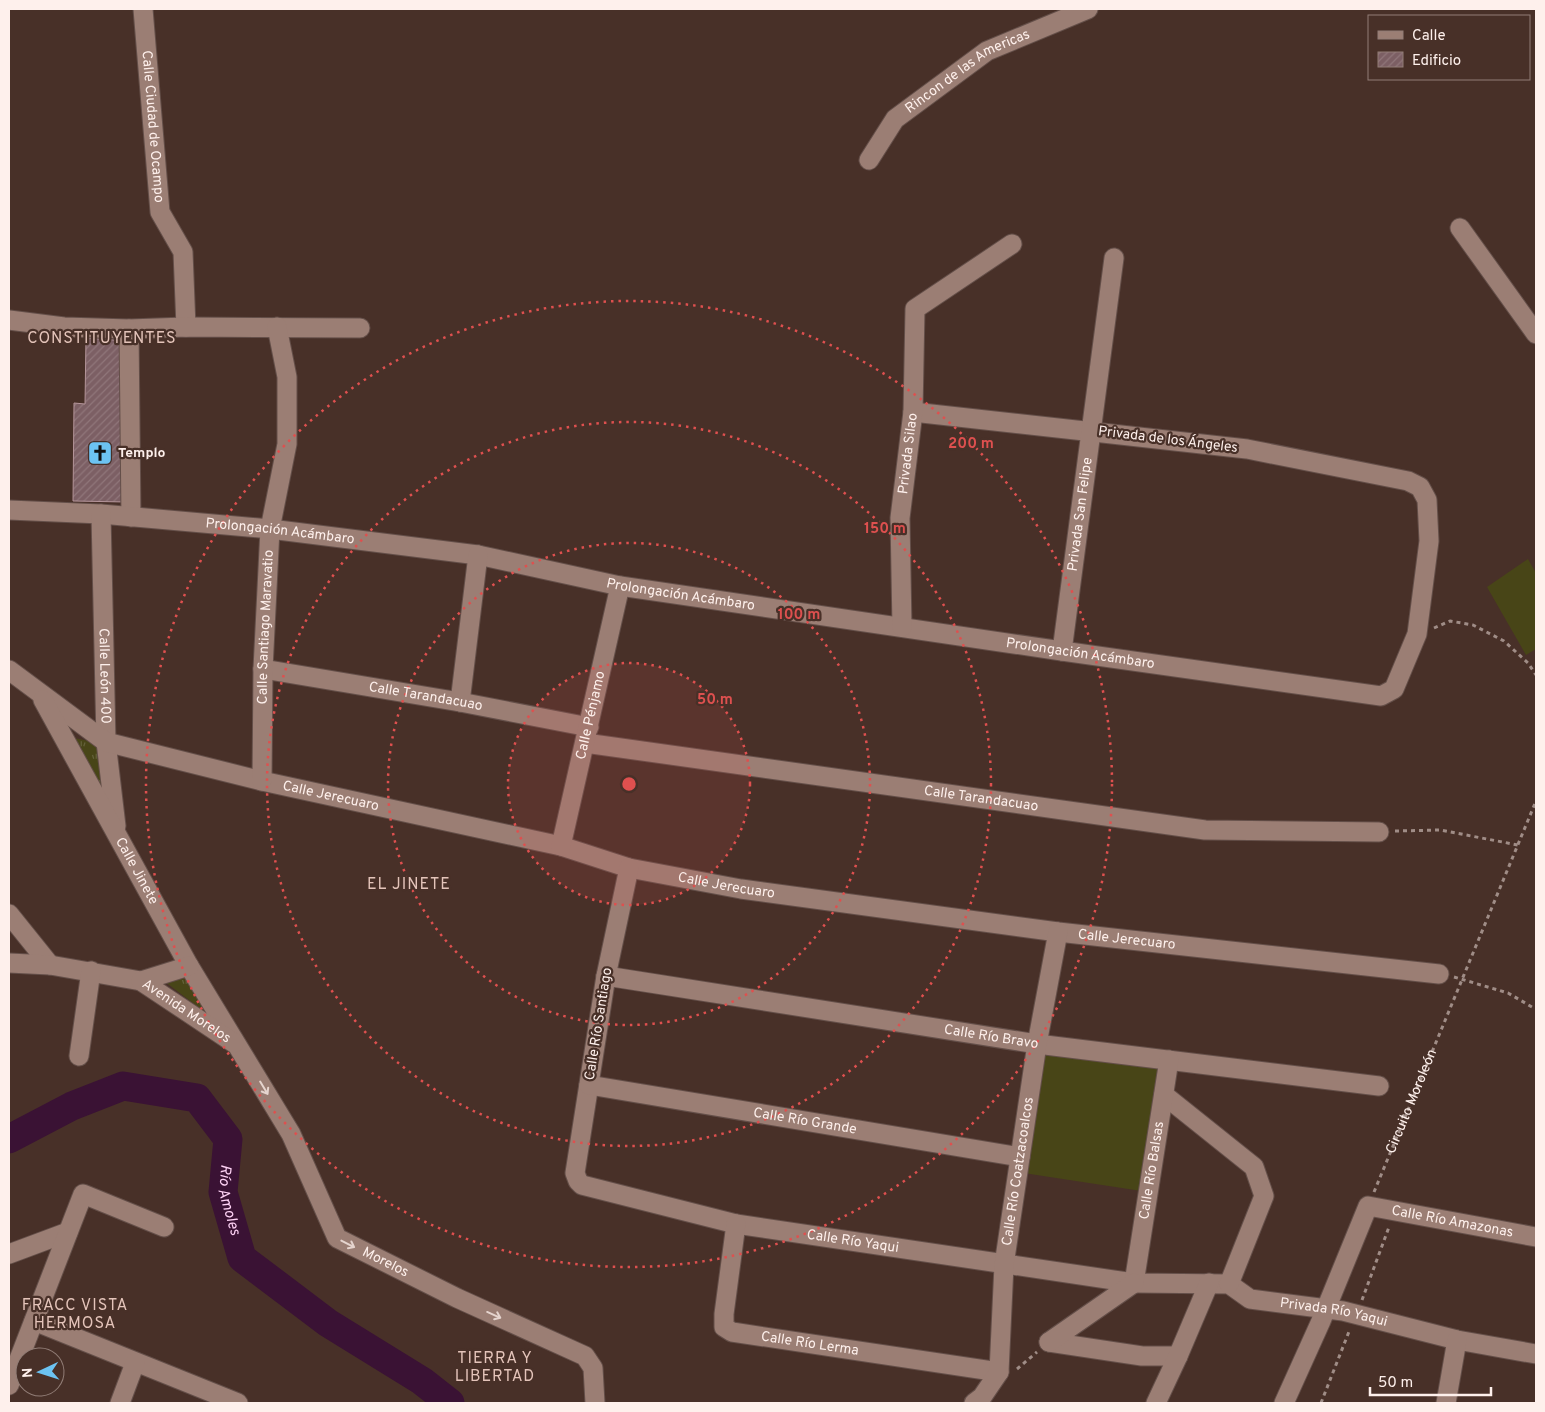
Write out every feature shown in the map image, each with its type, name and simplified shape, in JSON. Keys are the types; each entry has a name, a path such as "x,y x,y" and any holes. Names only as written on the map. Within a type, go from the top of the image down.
{"street":[{"name":"Calle Ciudad de Ocampo","path":"143,9 160,212 183,252 186,327"},
{"name":"Rincon de las Americas","path":"869,160 895,119 987,52 1088,9"},
{"path":"1460,228 1536,334"},
{"name":"Privada Silao","path":"902,627 900,518 912,412 915,309 1012,244"},
{"name":"Privada San Felipe","path":"1062,651 1114,258"},
{"path":"9,320 64,327 360,328"},
{"name":"Calle Santiago Maravatio","path":"262,781 263,668 270,529 287,444 287,377 277,327"},
{"path":"129,328 131,517"},
{"name":"Privada de los Ángeles","path":"912,412 1247,449 1408,481 1420,487 1427,500 1429,542 1417,634"},
{"name":"Prolongación Acámbaro","path":"9,510 101,514 270,529 478,554 620,586 1381,696 1394,689 1417,634"},
{"name":"Calle León 400","path":"101,514 106,742 118,837"},
{"path":"460,702 478,554"},
{"name":"Calle Pénjamo","path":"561,846 620,586"},
{"name":"Calle Tarandacuao","path":"263,668 460,702 587,735 1205,830 1379,832"},
{"name":"Calle Jerecuaro","path":"9,670 106,742 262,781 561,846 629,868 742,888 1058,932 1439,974"},
{"name":"Calle Jinete","path":"40,694 189,966 239,1046"},
{"name":"Calle Río Santiago","path":"578,1180 575,1173 606,976 629,868"},
{"path":"9,914 50,965"},
{"name":"Calle Río Coatzacoalcos","path":"999,1372 1004,1265 1037,1044 1058,932"},
{"name":"Avenida Morelos","path":"9,963 50,965 141,981 239,1046"},
{"path":"141,981 189,966"},
{"path":"79,1056 91,971"},
{"name":"Calle Río Bravo","path":"606,976 1037,1044 1378,1086"},
{"name":"Morelos","path":"239,1046 291,1134 337,1238 457,1298 585,1356 593,1368 595,1398"},
{"name":"Calle Río Balsas","path":"1134,1283 1169,1060"},
{"name":"Calle Río Grande","path":"590,1085 1020,1157"},
{"path":"1164,1094 1254,1167 1264,1196 1229,1284 1134,1283 1049,1342 1142,1356 1178,1356"},
{"name":"Calle Río Yaqui","path":"578,1180 582,1185 736,1224 1134,1283"},
{"path":"9,1385 83,1194 164,1227"},
{"path":"1284,1403 1326,1309 1368,1206"},
{"name":"Calle Río Amazonas","path":"1368,1206 1536,1237"},
{"name":"Calle Río Lerma","path":"736,1224 724,1314 724,1327 732,1332 999,1372"},
{"path":"9,1254 68,1232"},
{"path":"1156,1403 1209,1283"},
{"name":"Privada Río Yaqui","path":"1229,1284 1250,1299 1343,1311 1457,1340 1536,1354"},
{"path":"34,1320 238,1403"},
{"path":"1446,1403 1457,1340"},
{"path":"120,1403 135,1362"},
{"path":"974,1403 982,1397 999,1372"},
{"path":"595,1398 611,1403"}],"path":[{"path":"1417,634 1450,621 1473,625 1504,642 1528,663 1536,675"},
{"name":"Circuito Moroleón","path":"1368,1206 1536,801"},
{"path":"1379,832 1440,830 1518,845"},
{"path":"1439,974 1508,993 1532,1007 1536,1007"}],"green space":[{"path":"1528,559 1536,573 1536,649 1526,655 1487,587"},
{"path":"74,738 104,744 107,805"},
{"path":"186,973 210,1016 164,981"},
{"path":"1037,1044 1169,1060 1148,1192 1017,1172"}],"building":[{"name":"Templo","path":"86,338 127,341 126,502 73,501 74,403 85,404"}],"waterway":[{"name":"Río Amoles","path":"9,1139 72,1106 123,1086 197,1098 228,1139 223,1192 242,1258 328,1323 422,1381 450,1403"}],"place":[{"name":"Templo","path":"100,453"}],"district":[{"name":"CONSTITUYENTES","path":"102,339"},
{"name":"EL JINETE","path":"409,885"},
{"name":"FRACC VISTA HERMOSA","path":"75,1315"},
{"name":"TIERRA Y LIBERTAD","path":"495,1368"}]}
